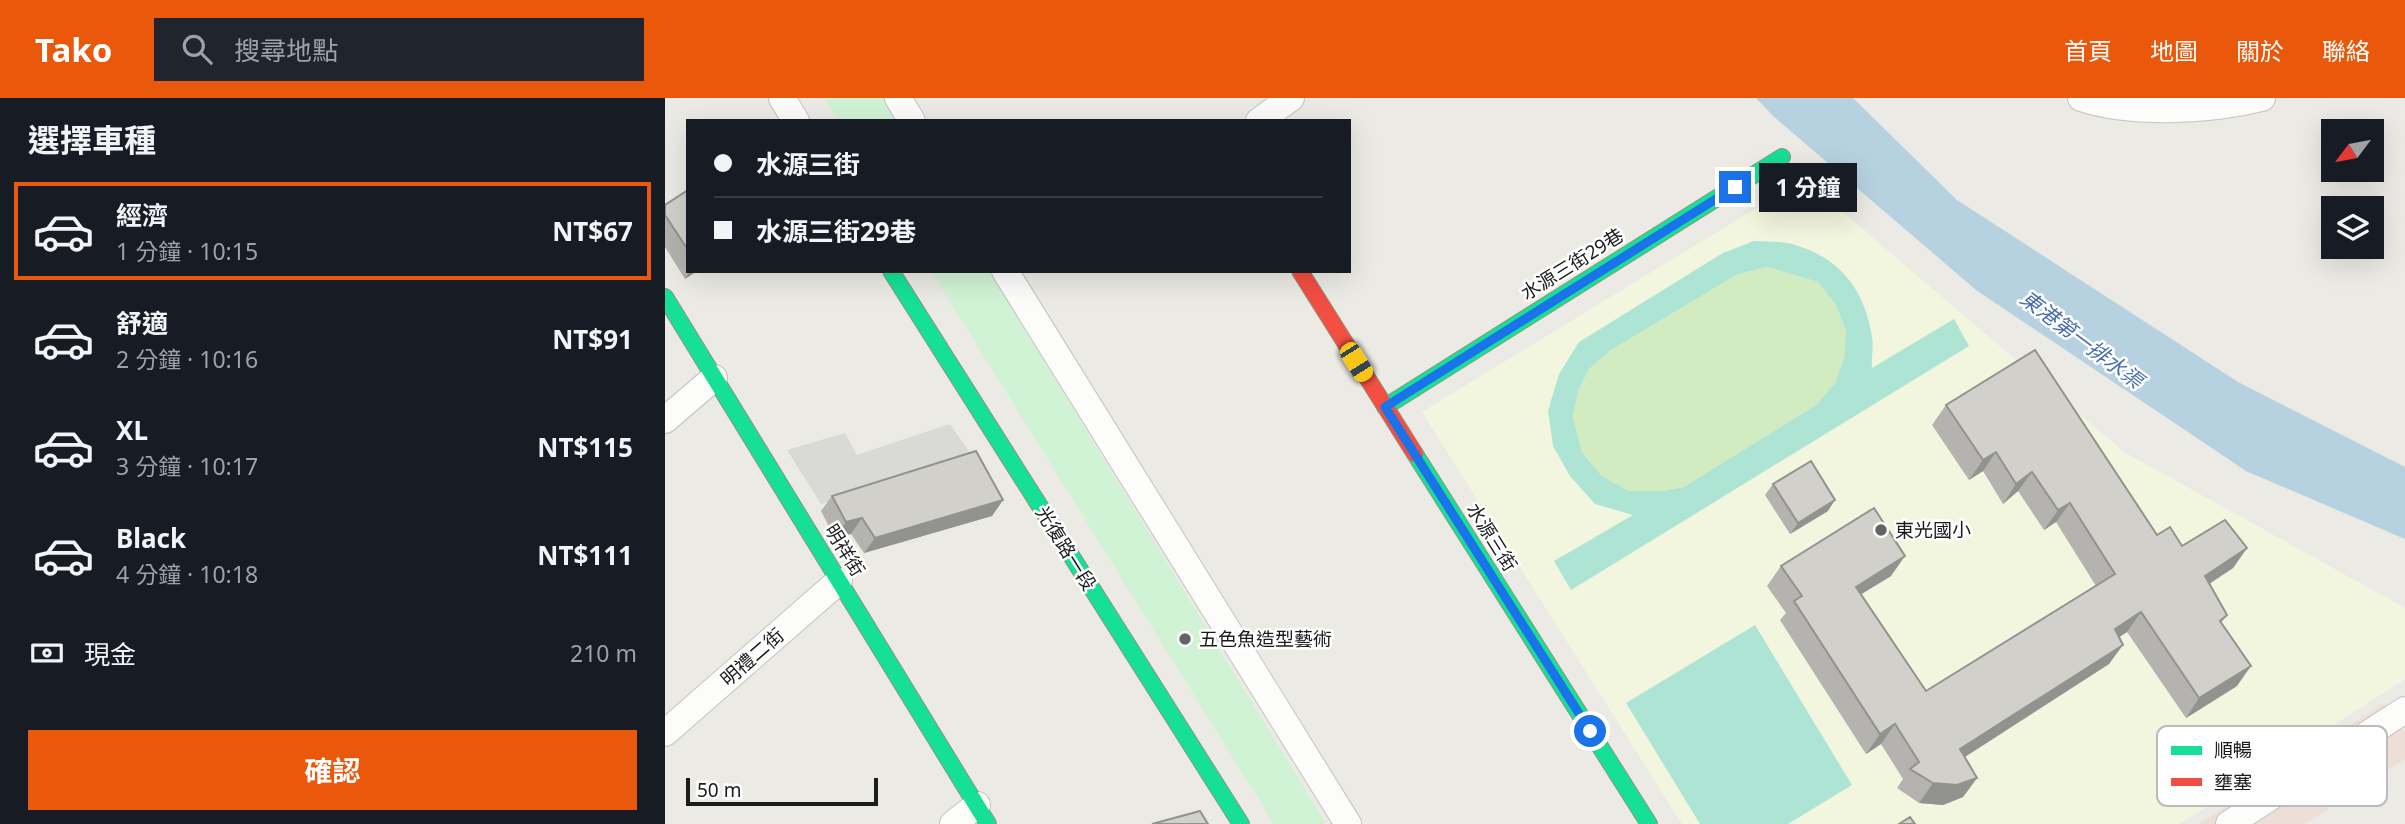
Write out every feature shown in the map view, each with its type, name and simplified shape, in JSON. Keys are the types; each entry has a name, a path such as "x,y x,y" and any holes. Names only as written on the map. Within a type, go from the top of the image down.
{"street":[{"path":"782,98 795,119"},
{"path":"898,98 911,119"},
{"path":"1262,119 1291,98"},
{"path":"2081,98 2097,103 2172,110 2262,98"},
{"name":"水源三街29巷","path":"1385,407 1782,158"},
{"name":"光復路一段","path":"892,273 1241,824"},
{"path":"1006,273 1348,824"},
{"name":"水源三街","path":"1301,273 1649,824"},
{"name":"明祥街","path":"665,297 983,814"},
{"path":"665,420 715,378"},
{"name":"明禮二街","path":"665,733 839,581"},
{"path":"2380,726 2405,710"},
{"path":"2229,824 2257,806"},
{"path":"953,824 983,814"}],"shaded area":[{"path":"824,98 883,98 896,119 837,119"},
{"name":"東光國小","path":"1804,179 2124,452 2405,608 2405,679 2332,726 2157,726 2157,806 2208,806 2180,824 1682,824 1422,412"},
{"path":"932,273 990,273 1326,824 1274,824"},
{"path":"950,424 976,462 821,504 787,450 845,433 857,455"},
{"path":"2384,703 2405,732 2405,759 2387,771 2387,726 2349,726"},
{"path":"2227,806 2333,806 2305,824 2199,824"}],"green space":[{"path":"1754,241 1783,242 1809,250 1836,266 1856,289 1863,303 1872,336 1872,368 1954,319 1969,346 1571,590 1554,561 1633,515 1595,504 1570,476 1553,446 1548,411 1559,374 1579,342 1723,253","holes":["1767,267 1818,282 1836,305 1846,331 1844,358 1835,383 1816,405 1684,487 1663,491 1629,491 1602,476 1582,452 1573,417 1578,391 1589,369 1611,350 1738,274"]},
{"path":"1767,267 1818,282 1836,305 1846,331 1844,358 1835,383 1816,405 1684,487 1663,491 1629,491 1602,476 1582,452 1573,417 1578,391 1589,369 1611,350 1738,274"},
{"path":"1755,625 1852,785 1788,824 1700,824 1626,703"}],"water":[{"name":"東港第一排水渠","path":"1756,98 1853,98 1957,200 2238,382 2405,467 2405,539 2246,471 1976,290 1773,116"}],"building":[{"path":"686,191 686,247 665,215 665,205"},
{"path":"2035,350 2157,535 2170,527 2182,546 2225,520 2247,548 2205,576 2227,615 2220,621 2251,666 2199,698 2141,612 2115,629 2123,645 1960,749 1977,778 1957,785 1933,783 1910,769 1919,762 1895,724 1880,734 1794,601 1802,596 1781,566 1874,508 1905,556 1856,587 1926,691 2115,574 2070,503 2058,510 2032,472 2016,484 1996,452 1983,460 1946,405"},
{"path":"976,451 1003,500 875,538 862,518 846,522 832,496"},
{"path":"1811,461 1835,500 1798,523 1773,484"},
{"path":"1200,811 1208,824 1152,824"},
{"path":"1910,817 1915,824 1899,824"}],"traffic: fast":[{"path":"1385,407 1782,157"},
{"path":"892,273 1241,824"},
{"path":"665,297 988,824"},
{"path":"1415,454 1649,824"}],"traffic: jam":[{"path":"1301,273 1415,454"}],"place":[{"name":"東光國小","path":"1881,530"},
{"name":"五色魚造型藝術","path":"1185,639"}],"route":[{"path":"1590,731 1385,407 1735,187"}]}
